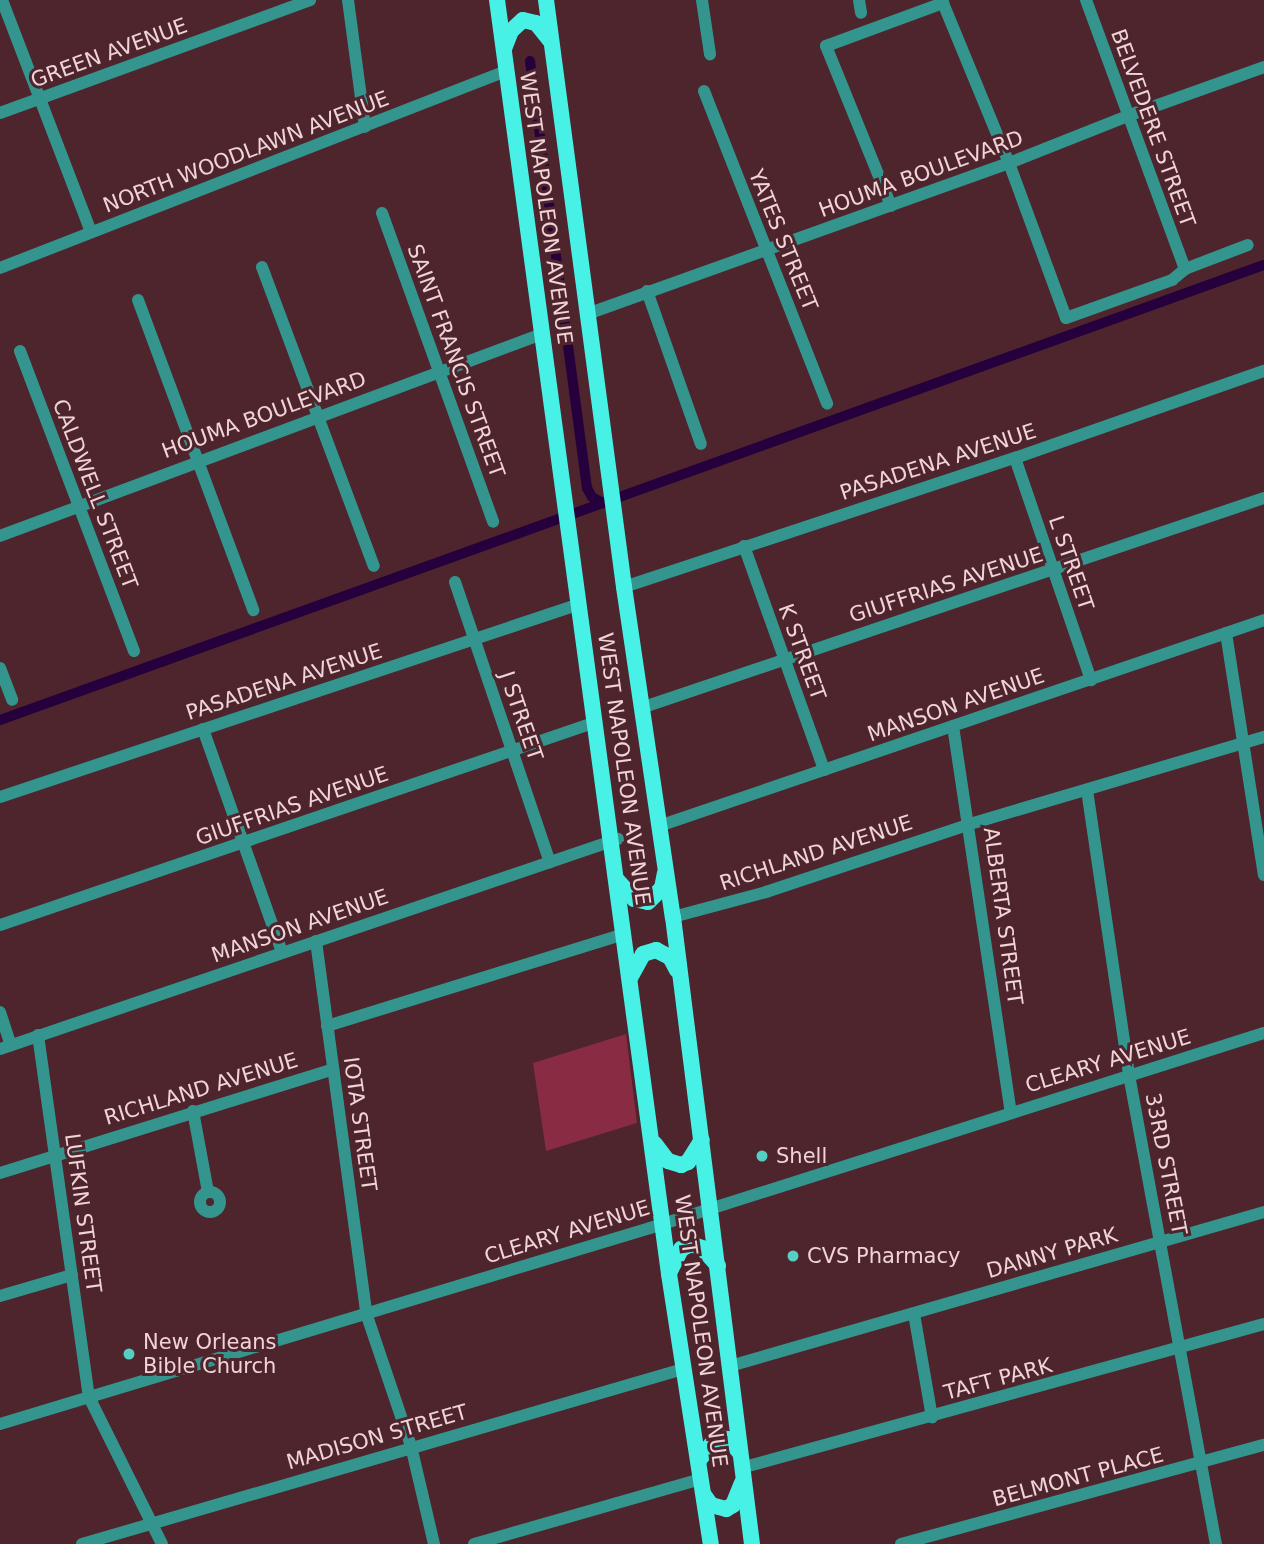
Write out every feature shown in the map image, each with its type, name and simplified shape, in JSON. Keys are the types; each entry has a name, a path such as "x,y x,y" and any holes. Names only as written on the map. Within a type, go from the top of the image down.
{"main road":[{"name":"WEST NAPOLEON AVENUE","path":"497,0 596,722 615,840 669,1274 710,1544"},
{"name":"WEST NAPOLEON AVENUE","path":"546,0 590,313 624,587 673,917 752,1544"},
{"path":"504,50 511,31 523,20 536,23 551,42"},
{"path":"618,881 634,899 648,902 662,888 666,871"},
{"path":"631,976 643,954 656,950 670,957 679,972"},
{"path":"653,1142 668,1161 681,1165 688,1162 702,1140"},
{"path":"669,1274 681,1249 691,1244 702,1248 718,1266"},
{"path":"699,1461 716,1438 728,1439 741,1467 737,1498 726,1509 711,1505 703,1487"}],"street":[{"path":"2,0 91,232"},
{"name":"GREEN AVENUE","path":"0,114 310,0"},
{"path":"348,0 365,127"},
{"path":"702,0 710,54"},
{"name":"BELVEDERE STREET","path":"1086,0 1185,269"},
{"path":"891,206 827,46 943,3 1009,163 1066,318 1172,280 1185,269 1248,245"},
{"name":"HOUMA BOULEVARD","path":"590,313 1009,163 1130,115 1264,67"},
{"name":"NORTH WOODLAWN AVENUE","path":"0,268 506,71"},
{"name":"YATES STREET","path":"704,90 827,404"},
{"name":"SAINT FRANCIS STREET","path":"382,213 493,522"},
{"path":"262,267 374,566"},
{"path":"647,291 701,444"},
{"path":"138,300 253,610"},
{"name":"HOUMA BOULEVARD","path":"0,536 318,415 542,334"},
{"name":"CALDWELL STREET","path":"20,351 134,651"},
{"name":"PASADENA AVENUE","path":"624,587 1015,458 1264,371"},
{"name":"L STREET","path":"1015,458 1091,680"},
{"name":"GIUFFRIAS AVENUE","path":"641,708 1264,498"},
{"name":"K STREET","path":"744,547 824,770"},
{"name":"J STREET","path":"455,582 550,862"},
{"name":"PASADENA AVENUE","path":"0,797 580,604"},
{"name":"MANSON AVENUE","path":"659,825 1264,620"},
{"path":"1226,633 1264,875"},
{"path":"0,668 12,700"},
{"name":"GIUFFRIAS AVENUE","path":"0,925 596,722"},
{"name":"ALBERTA STREET","path":"953,726 970,824 1011,1112"},
{"path":"203,729 282,952"},
{"path":"1087,790 1264,737"},
{"name":"RICHLAND AVENUE","path":"673,917 766,892 970,824 1087,790"},
{"name":"33RD STREET","path":"1087,790 1129,1075 1216,1544"},
{"name":"MANSON AVENUE","path":"6,1047 615,840"},
{"path":"327,1026 625,934"},
{"name":"IOTA STREET","path":"316,940 366,1313 411,1446 434,1544"},
{"path":"0,1012 6,1047"},
{"name":"CLEARY AVENUE","path":"0,1424 880,1156 1264,1033"},
{"name":"LUFKIN STREET","path":"38,1035 89,1397 162,1544"},
{"name":"RICHLAND AVENUE","path":"0,1172 333,1069"},
{"path":"193,1111 208,1192"},
{"name":"DANNY PARK","path":"730,1366 1264,1212"},
{"path":"0,1296 72,1275"},
{"path":"914,1314 932,1417"},
{"name":"TAFT PARK","path":"741,1467 932,1417 1264,1324"},
{"name":"MADISON STREET","path":"82,1544 411,1446 683,1369"},
{"name":"BELMONT PLACE","path":"901,1544 1264,1445"},
{"path":"474,1544 703,1487"}],"shaded area":[{"path":"626,1034 637,1123 546,1151 533,1063"}],"waterway":[{"path":"530,61 587,488 592,497 603,503"},
{"path":"0,720 1264,265"}],"place":[{"name":"Shell","path":"762,1156"},
{"name":"CVS Pharmacy","path":"793,1256"},
{"name":"New Orleans Bible Church","path":"129,1354"}]}
